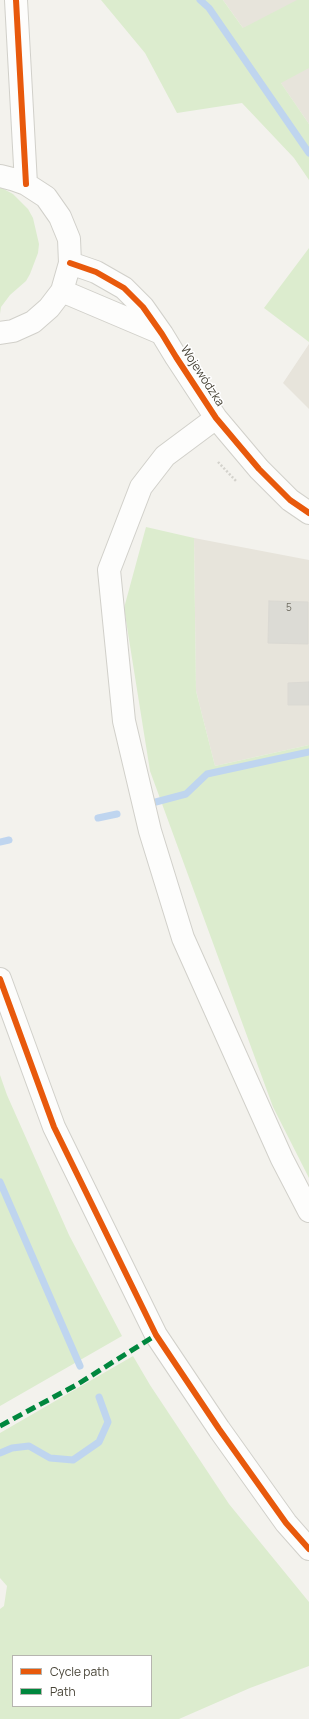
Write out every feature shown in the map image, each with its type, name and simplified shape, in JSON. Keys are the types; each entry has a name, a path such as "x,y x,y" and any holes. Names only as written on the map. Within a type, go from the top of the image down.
{"street":[{"path":"16,0 26,184"},
{"path":"0,176 12,178 26,184 46,198 60,217 69,239 70,263 62,291 50,308 33,322 13,331 0,333"},
{"name":"Wojewódzka","path":"70,263 96,272 124,288 143,308 162,334 216,418 260,469 290,500 309,513"},
{"path":"62,291 162,334"},
{"path":"216,418 165,456 141,487 109,570 124,721 150,830 183,938 282,1159 309,1211"},
{"path":"0,979 54,1127 156,1335 241,1461 286,1523 309,1549"}],"shaded area":[{"path":"223,0 309,0 309,124 243,28"},
{"path":"309,344 309,409 283,383"},
{"path":"194,538 309,560 309,745 215,766 196,691"}],"green space":[{"path":"101,0 223,0 243,28 297,0 309,0 309,68 281,83 309,124 309,180 294,158 242,103 177,113 145,53"},
{"path":"0,187 13,194 28,209 33,218 39,244 38,253 30,274 26,281 10,295 1,307 0,314"},
{"path":"309,248 309,342 264,308"},
{"path":"146,527 194,538 196,691 215,766 309,745 309,1178 273,1107 150,771 124,608"},
{"path":"0,1075 7,1095 69,1235 122,1336 0,1406"},
{"path":"133,1356 150,1385 229,1504 309,1602 309,1666 250,1688 179,1719 0,1719 0,1609 4,1606 7,1586 0,1578 0,1433"}],"building":[{"path":"269,601 308,602 308,644 268,643"},
{"path":"309,682 309,705 288,705 288,683"}],"waterway":[{"path":"200,0 209,8 309,153"},
{"path":"152,803 186,794 207,774 309,752"},
{"path":"98,818 117,814"},
{"path":"0,842 9,840"},
{"path":"0,1182 80,1366"},
{"path":"0,1453 12,1448 29,1446 50,1458 73,1460 99,1442 108,1422 99,1397"}],"marked path":[{"path":"0,1426 78,1384 156,1335"}],"cycle path":[{"path":"16,0 26,184"},
{"path":"70,263 96,272 124,288 143,307 216,418 259,469 290,500 309,513"},
{"path":"0,979 54,1127 156,1335 219,1429 286,1523 309,1549"}]}
